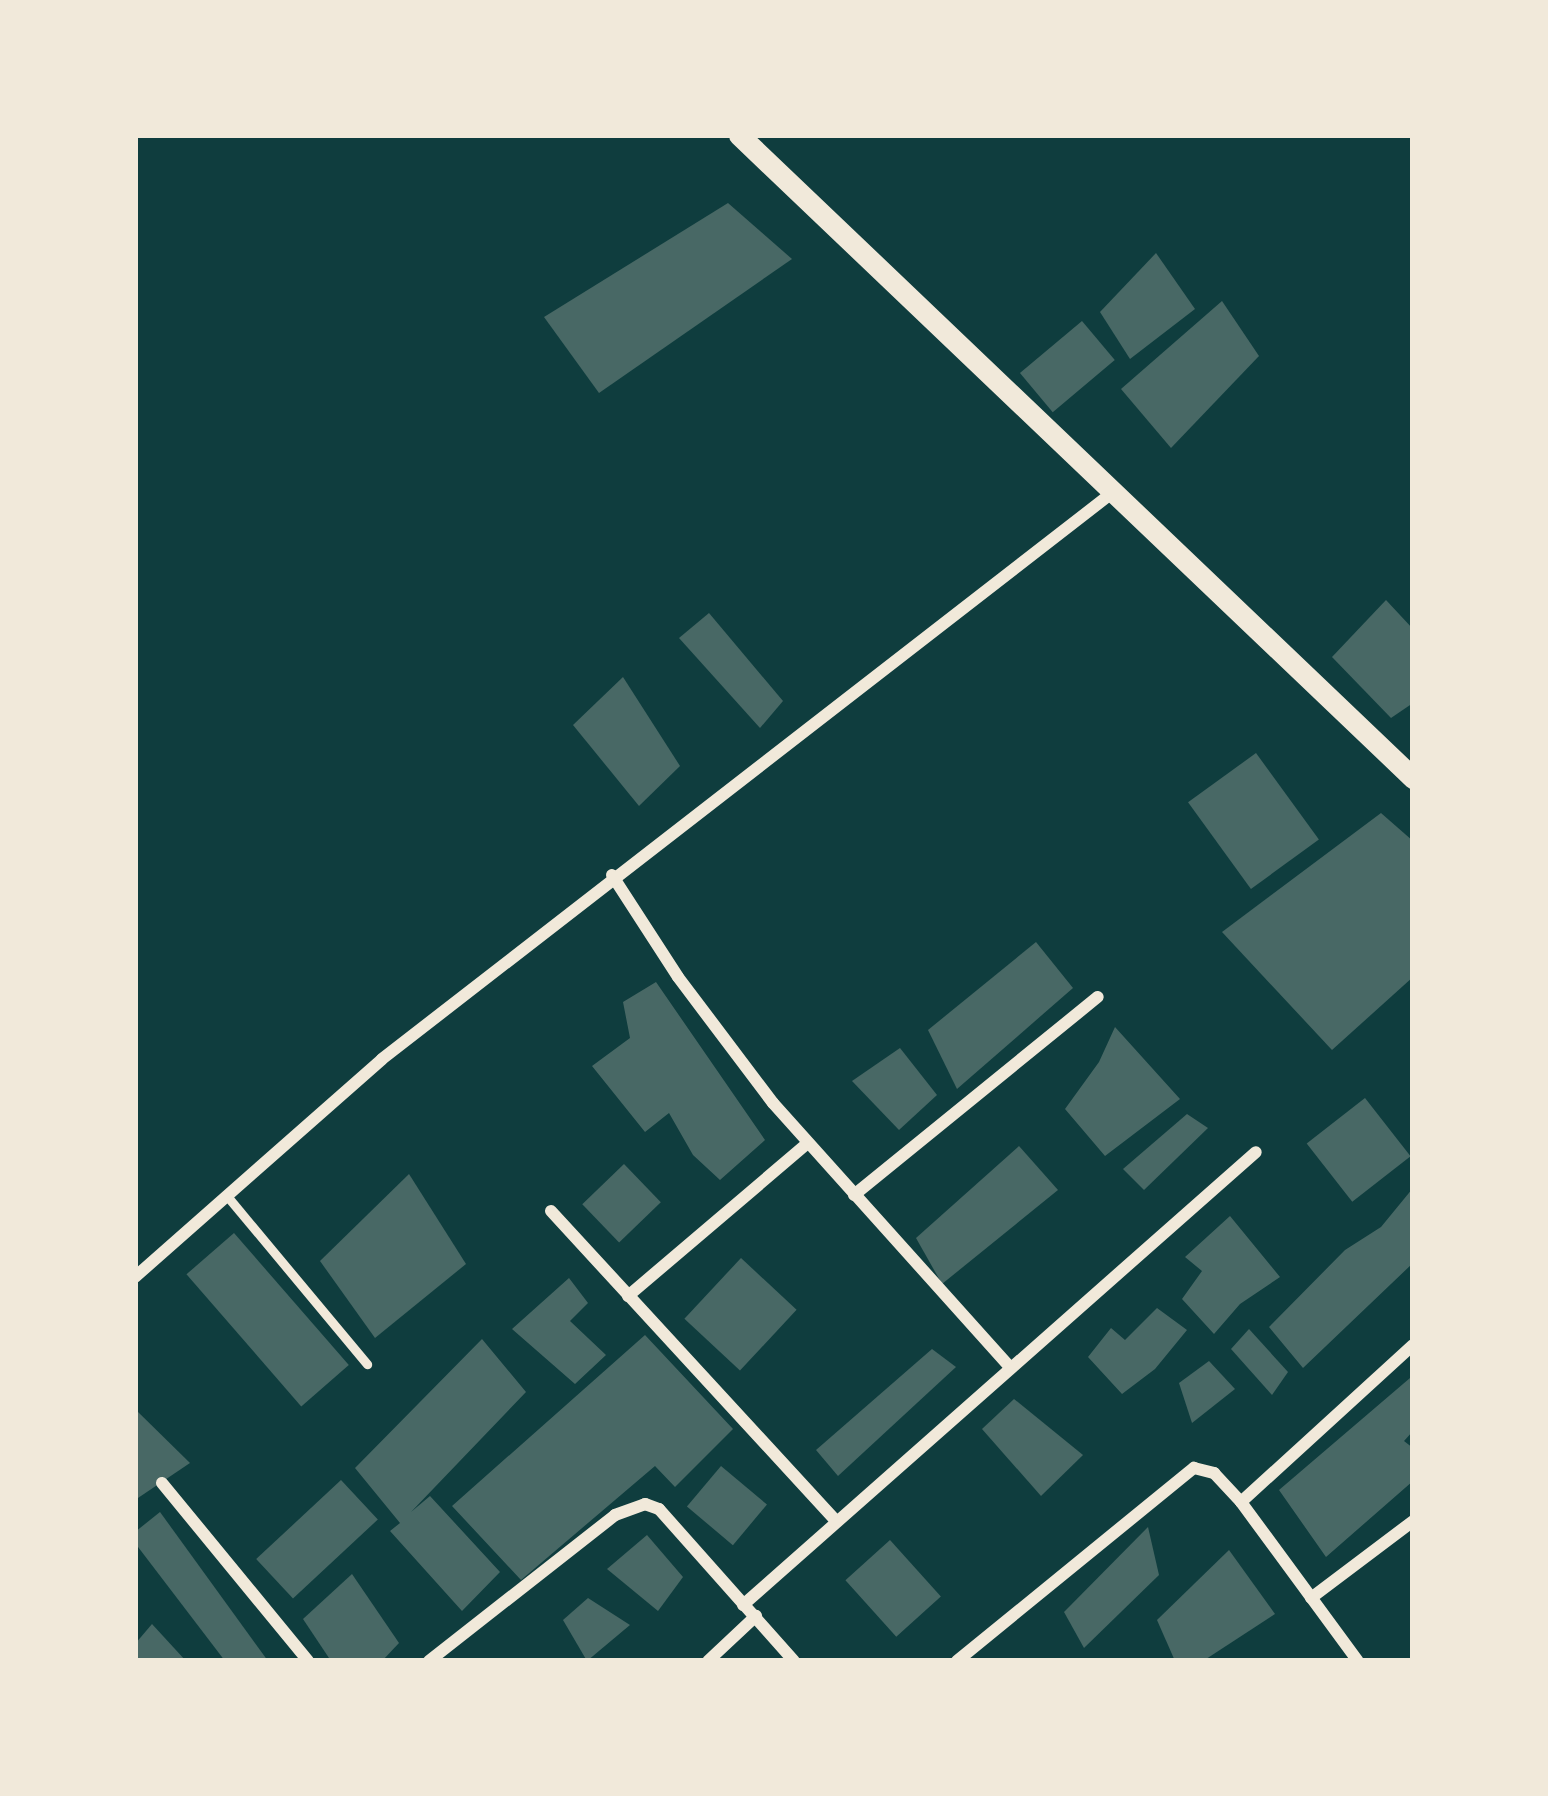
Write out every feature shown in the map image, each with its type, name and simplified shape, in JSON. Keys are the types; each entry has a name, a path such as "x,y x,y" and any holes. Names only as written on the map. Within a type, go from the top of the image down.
{"street":[{"path":"740,135 1413,778"},
{"path":"135,1277 382,1058 612,875 1112,493"},
{"path":"612,875 678,977 808,1143 1010,1367"},
{"path":"854,1195 1098,997"},
{"path":"628,1296 808,1143"},
{"path":"743,1605 1256,1152"},
{"path":"551,1211 836,1522"},
{"path":"1241,1502 1413,1345"},
{"path":"957,1661 1194,1468 1214,1473 1241,1502 1358,1661"},
{"path":"162,1483 308,1661"},
{"path":"429,1661 628,1506 658,1509 794,1661"},
{"path":"1311,1598 1413,1521"},
{"path":"708,1661 756,1616"}],"lane":[{"path":"227,1196 367,1364"}],"building":[{"path":"728,203 792,259 599,393 544,317"},
{"path":"1156,253 1195,309 1130,359 1100,312"},
{"path":"1222,301 1259,356 1171,448 1121,389"},
{"path":"1082,321 1115,360 1053,412 1020,373"},
{"path":"1386,600 1413,629 1413,703 1391,718 1332,657"},
{"path":"709,613 783,701 760,728 679,638"},
{"path":"623,677 680,766 639,806 573,725"},
{"path":"1256,753 1319,840 1251,889 1188,802"},
{"path":"1381,813 1413,841 1413,977 1332,1050 1222,932"},
{"path":"1036,942 1073,988 957,1089 928,1030"},
{"path":"656,982 765,1140 720,1180 693,1155 669,1113 645,1132 592,1066 630,1038 623,1002"},
{"path":"1115,1027 1180,1099 1105,1156 1065,1109 1099,1062"},
{"path":"900,1048 937,1095 899,1130 852,1081"},
{"path":"1365,1098 1411,1156 1352,1202 1307,1144"},
{"path":"1187,1114 1208,1128 1144,1190 1123,1169"},
{"path":"1019,1146 1058,1190 942,1284 916,1238"},
{"path":"624,1164 661,1202 619,1242 582,1204"},
{"path":"409,1174 466,1264 375,1338 320,1261"},
{"path":"1413,1188 1413,1263 1303,1368 1269,1327 1345,1250 1381,1227"},
{"path":"1230,1216 1280,1277 1240,1304 1214,1334 1182,1299 1202,1271 1185,1257"},
{"path":"234,1233 349,1365 301,1406 186,1274"},
{"path":"741,1258 797,1310 740,1371 684,1319"},
{"path":"569,1278 588,1303 570,1321 606,1355 575,1384 512,1329"},
{"path":"1157,1308 1187,1330 1155,1369 1122,1394 1088,1357 1111,1328 1125,1340"},
{"path":"1249,1329 1288,1372 1272,1395 1231,1349"},
{"path":"645,1335 733,1429 675,1487 655,1466 521,1580 452,1506"},
{"path":"482,1339 526,1392 411,1512 430,1496 500,1572 462,1611 390,1531 400,1523 355,1468"},
{"path":"932,1349 956,1367 838,1476 816,1450"},
{"path":"1209,1361 1235,1389 1192,1423 1179,1383"},
{"path":"1410,1378 1413,1431 1404,1441 1413,1448 1413,1481 1326,1557 1279,1490"},
{"path":"1014,1399 1083,1455 1041,1496 982,1429"},
{"path":"135,1409 190,1463 135,1500"},
{"path":"721,1466 767,1505 733,1545 687,1507"},
{"path":"341,1480 378,1519 293,1599 256,1559"},
{"path":"160,1512 268,1661 225,1661 135,1543 135,1532"},
{"path":"1148,1527 1159,1575 1084,1648 1064,1612"},
{"path":"647,1535 683,1577 658,1611 607,1569"},
{"path":"890,1540 941,1596 896,1637 845,1580"},
{"path":"1229,1550 1275,1614 1203,1661 1175,1661 1157,1620"},
{"path":"352,1574 399,1643 382,1661 331,1661 303,1619"},
{"path":"588,1598 630,1625 587,1661 563,1620"},
{"path":"152,1624 186,1661 135,1661 135,1644"}]}
